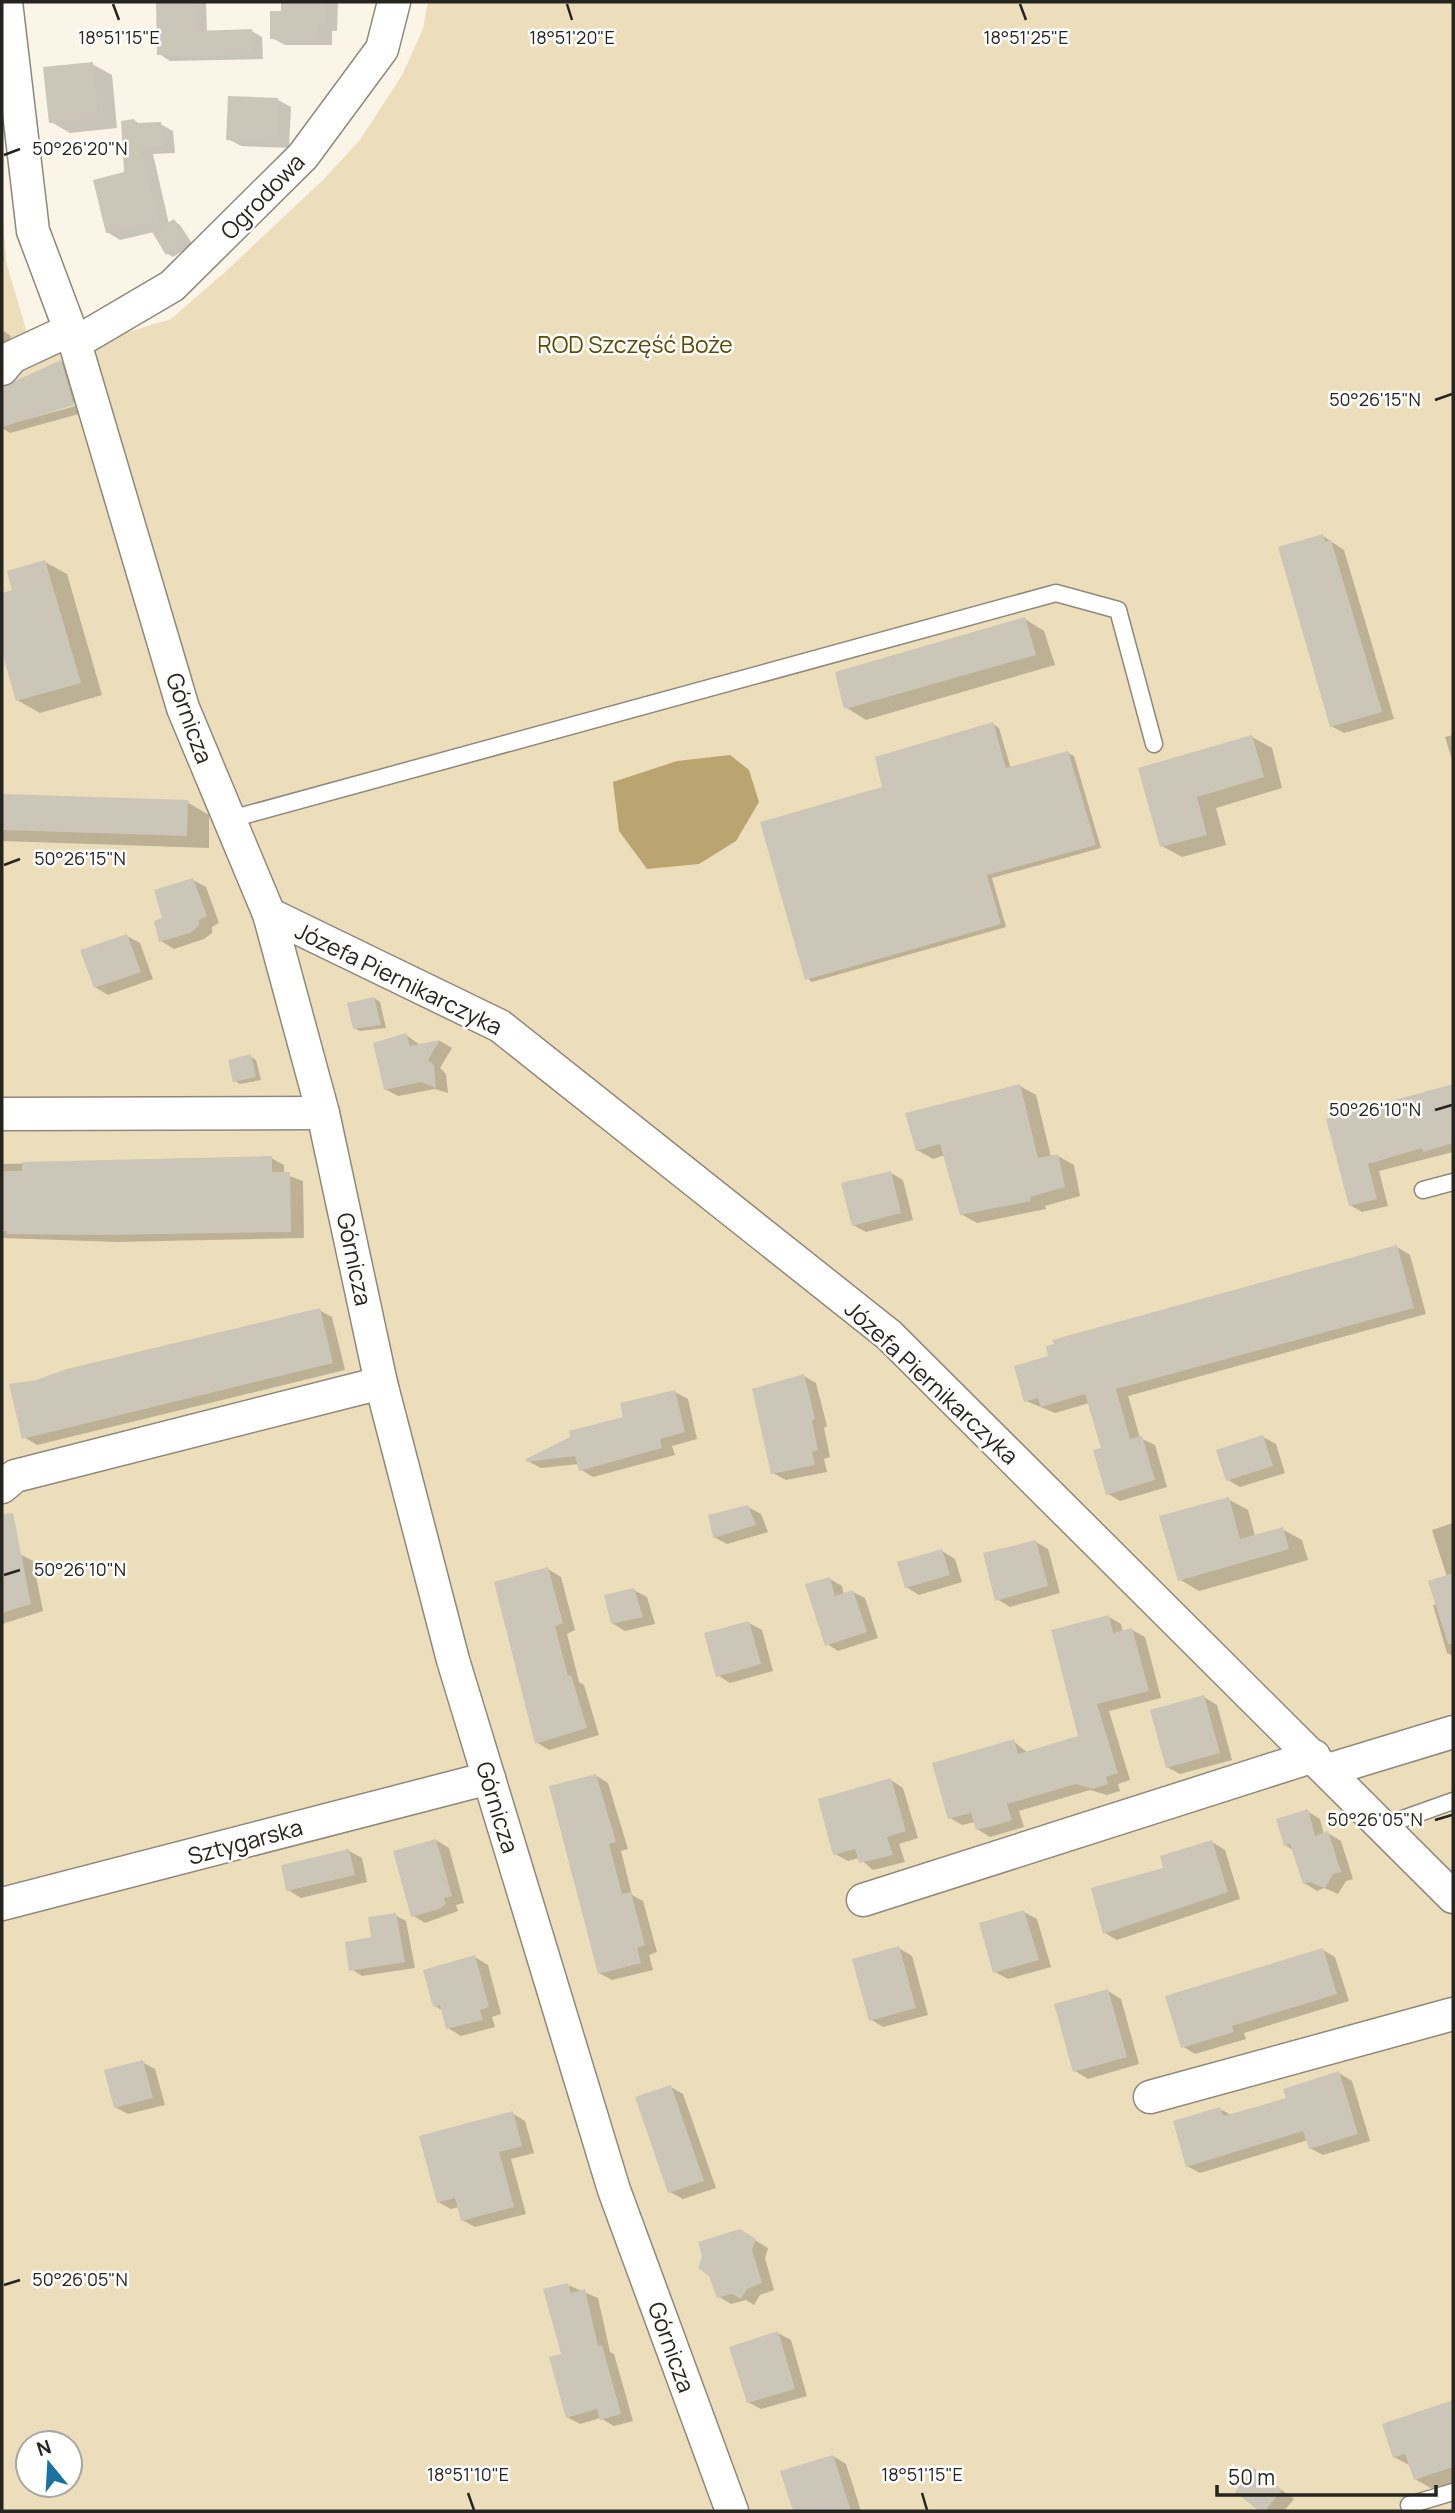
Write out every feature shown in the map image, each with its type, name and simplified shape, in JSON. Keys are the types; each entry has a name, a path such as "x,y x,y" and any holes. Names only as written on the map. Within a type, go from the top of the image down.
{"street":[{"name":"Górnicza","path":"6,2 33,231 73,337 183,708 269,914 323,1113 381,1383 453,1660 614,2190 732,2511"},
{"name":"Ogrodowa","path":"2,369 12,357 73,337 172,286 303,156 382,49 394,2"},
{"name":"Józefa Piernikarczyka","path":"269,914 500,1026 889,1335 1453,1897"},
{"path":"2,1114 323,1113"},
{"path":"2,1487 15,1476 381,1383"},
{"path":"863,1900 1321,1763 1453,1732"},
{"name":"Sztygarska","path":"2,1904 489,1778"},
{"path":"1150,2097 1453,2014"}],"lane":[{"path":"230,819 1056,593 1118,610 1154,744"},
{"path":"1423,1190 1453,1182"},
{"path":"1383,1826 1453,1801"},
{"path":"1414,2511 1409,2505 1453,2492"}],"green space":[{"name":"ROD Szczęść Boże","path":"428,2 1453,2 1453,2511 2,2511 2,215 7,265 35,360 171,319 323,180 360,140 402,75 423,29"}],"shaded area":[{"path":"730,755 749,770 759,802 736,841 699,864 647,869 619,831 613,782 677,761"}],"building":[{"path":"156,2 196,2 197,31 252,29 252,54 157,55"},
{"path":"281,2 325,2 325,25 319,25 319,39 270,39 270,11 281,11"},
{"path":"93,62 98,117 49,123 43,67"},
{"path":"228,96 278,98 277,142 226,140"},
{"path":"134,119 135,123 161,122 163,146 141,148 158,221 106,233 93,180 124,172 121,121"},
{"path":"174,219 188,242 166,255 152,232"},
{"path":"61,360 74,405 2,427 2,387"},
{"path":"1323,534 1325,542 1331,540 1382,712 1330,727 1278,547"},
{"path":"45,560 81,683 16,701 2,652 2,593 12,590 7,571"},
{"path":"1025,617 1036,655 845,709 843,706 835,672"},
{"path":"993,722 1006,768 1068,751 1096,845 987,875 1001,924 805,980 760,822 882,787 875,757"},
{"path":"1252,735 1264,777 1197,797 1207,835 1160,847 1138,768"},
{"path":"2,794 188,800 187,836 2,830"},
{"path":"193,878 207,916 199,920 199,926 190,933 159,942 154,921 162,918 154,890"},
{"path":"127,934 141,972 94,988 80,950"},
{"path":"374,997 381,1025 353,1029 347,1003"},
{"path":"406,1033 410,1046 440,1040 428,1060 434,1065 436,1088 421,1082 384,1090 373,1043"},
{"path":"251,1054 256,1077 233,1082 228,1060"},
{"path":"1020,1084 1038,1158 1058,1154 1065,1187 1030,1197 1031,1201 960,1215 940,1144 916,1151 905,1113"},
{"path":"1453,1084 1453,1143 1423,1152 1422,1148 1368,1164 1377,1199 1349,1206 1326,1119"},
{"path":"272,1156 272,1172 290,1172 291,1232 103,1235 7,1234 7,1231 2,1231 2,1171 22,1171 22,1162"},
{"path":"891,1171 901,1213 852,1226 841,1183"},
{"path":"1397,1245 1414,1308 1116,1389 1130,1439 1142,1436 1155,1480 1106,1495 1093,1450 1101,1448 1085,1394 1041,1407 1038,1398 1024,1402 1014,1366 1048,1356 1046,1346 1054,1344 1052,1340"},
{"path":"320,1308 333,1363 22,1439 9,1384 36,1380 67,1369"},
{"path":"804,1374 815,1418 812,1421 818,1450 812,1452 815,1465 771,1474 752,1389"},
{"path":"675,1390 685,1432 660,1439 662,1448 579,1471 575,1456 526,1462 526,1459 570,1437 569,1431 623,1417 620,1403"},
{"path":"1263,1435 1273,1466 1226,1481 1216,1450"},
{"path":"1229,1497 1240,1539 1283,1527 1289,1549 1178,1581 1159,1516"},
{"path":"748,1505 756,1525 713,1538 708,1515"},
{"path":"13,1513 31,1604 2,1613 2,1514"},
{"path":"1036,1540 1048,1586 995,1601 983,1553"},
{"path":"942,1549 950,1575 905,1588 897,1562"},
{"path":"548,1567 563,1623 555,1626 568,1676 571,1675 587,1728 535,1744 494,1582"},
{"path":"1453,1573 1453,1643 1448,1644 1428,1581"},
{"path":"830,1577 835,1596 853,1590 867,1632 825,1646 805,1584"},
{"path":"634,1588 643,1617 611,1624 604,1595"},
{"path":"1109,1615 1113,1633 1132,1628 1149,1691 1097,1704 1118,1773 1106,1777 1108,1784 1093,1789 1076,1784 1007,1804 1012,1820 993,1826 976,1830 971,1813 948,1819 932,1763 1014,1739 1018,1754 1078,1736 1051,1630"},
{"path":"749,1621 761,1664 716,1677 704,1633"},
{"path":"1204,1695 1220,1753 1166,1768 1150,1710"},
{"path":"596,1774 616,1842 609,1844 622,1894 631,1892 645,1945 637,1948 641,1963 598,1974 549,1786"},
{"path":"891,1778 906,1831 887,1837 893,1855 859,1863 855,1849 833,1855 818,1799"},
{"path":"1308,1809 1315,1836 1328,1831 1341,1872 1333,1874 1325,1888 1310,1882 1303,1884 1290,1844 1284,1846 1276,1819"},
{"path":"436,1839 452,1896 444,1898 446,1904 439,1909 411,1917 393,1851"},
{"path":"1212,1840 1228,1892 1103,1934 1091,1888 1163,1868 1160,1856"},
{"path":"349,1849 355,1875 286,1891 281,1865"},
{"path":"1024,1910 1039,1960 993,1973 979,1923"},
{"path":"396,1913 405,1962 349,1971 345,1942 371,1937 368,1917"},
{"path":"899,1946 916,2008 869,2021 852,1959"},
{"path":"1323,1948 1337,1994 1232,2026 1234,2032 1181,2048 1165,1996"},
{"path":"475,1955 489,2007 480,2010 483,2020 446,2029 440,2005 433,2007 423,1970"},
{"path":"1108,1989 1127,2057 1073,2072 1054,2004"},
{"path":"143,2060 153,2098 114,2108 104,2070"},
{"path":"1339,2071 1358,2134 1309,2149 1303,2131 1186,2167 1173,2121 1220,2107 1223,2116 1263,2105 1286,2098 1283,2089"},
{"path":"671,2085 704,2181 668,2193 635,2097"},
{"path":"513,2111 522,2146 499,2152 514,2207 461,2221 455,2198 437,2203 419,2136"},
{"path":"740,2229 756,2239 752,2250 762,2283 747,2289 741,2299 732,2294 717,2298 709,2276 698,2268 702,2256 698,2242"},
{"path":"568,2283 571,2293 585,2289 598,2346 602,2345 621,2414 600,2420 597,2409 566,2418 549,2357 561,2354 543,2289"},
{"path":"778,2331 795,2389 747,2403 729,2347"},
{"path":"1453,2400 1453,2467 1414,2480 1405,2454 1393,2458 1382,2424"},
{"path":"833,2455 851,2511 793,2511 780,2471"},
{"path":"1254,2468 1282,2490 1265,2511 1259,2511 1235,2492"}]}
